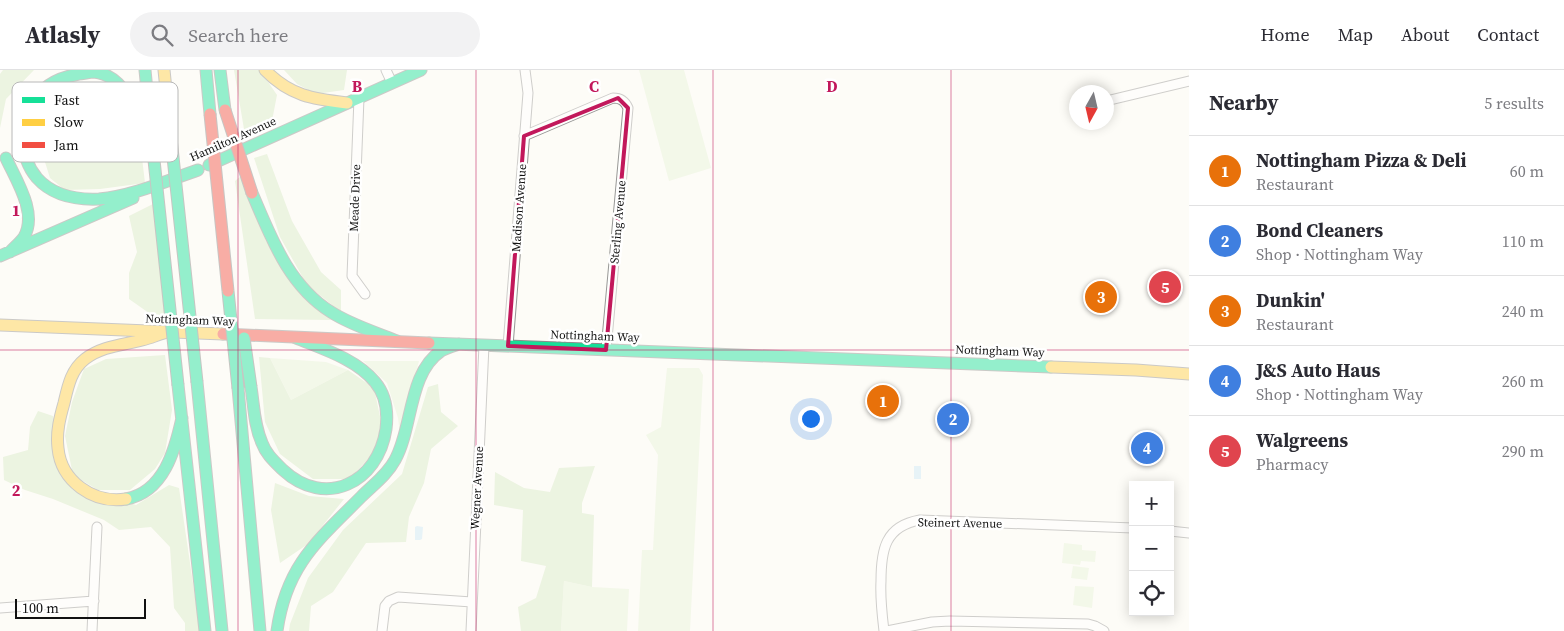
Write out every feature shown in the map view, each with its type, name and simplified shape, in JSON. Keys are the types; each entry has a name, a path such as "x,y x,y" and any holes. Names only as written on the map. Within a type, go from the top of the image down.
{"main road":[{"path":"40,82 57,73 70,70 85,70 108,78 114,82"},
{"path":"206,70 260,631"},
{"path":"220,70 225,110 252,193 285,265 307,293 331,312 397,342"},
{"path":"265,70 275,81 296,94 308,98 347,103"},
{"name":"Hamilton Avenue","path":"5,254 421,70"},
{"path":"4,150 27,209 28,220 24,238 5,254"},
{"path":"20,162 25,172 42,188 52,194 65,197 92,198 129,193 198,170"},
{"path":"151,162 162,228 189,501 205,631"},
{"path":"174,162 222,631"},
{"path":"222,232 235,258 244,339 256,419 265,450 294,481 308,486 327,489 343,487 362,478 379,457 385,442 387,411 382,392 374,380 350,362 296,338"},
{"name":"Nottingham Way","path":"0,325 164,333 1136,370 1189,374"},
{"path":"164,333 144,340 102,349 84,360 76,369 70,379 58,425 57,438 61,463 74,483 94,496 114,501 134,498 146,492 165,470 175,445 182,418"},
{"path":"277,631 280,610 290,579 297,566 319,540 388,470 401,447 422,371 434,355 458,344"}],"street":[{"path":"386,70 392,83"},
{"name":"Madison Avenue","path":"508,346 528,94 525,70"},
{"path":"1114,99 1189,81"},
{"name":"Meade Drive","path":"359,98 352,276 365,294"},
{"name":"Sterling Avenue","path":"524,136 613,98 623,100 628,108 606,350"},
{"name":"Wegner Avenue","path":"471,631 484,345"},
{"name":"Steinert Avenue","path":"885,631 880,602 881,555 890,537 904,525 920,520 1129,528"},
{"path":"92,631 97,527"},
{"path":"1174,532 1189,534"},
{"path":"382,631 385,606 393,598 472,602"},
{"path":"0,608 94,601"},
{"path":"885,631 932,622 950,621 1088,624 1104,631"}],"highlighted area":[{"path":"618,98 628,108 606,350 508,346 524,136"}],"green space":[{"path":"3,70 34,70 22,82 12,82 12,93 6,99 0,128 0,74"},
{"path":"234,70 260,70 277,95 271,126 245,135"},
{"path":"284,70 347,70 344,90 316,94 297,84"},
{"path":"639,70 684,70 711,168 669,181"},
{"path":"267,154 292,221 321,272 341,290 341,312 307,285 280,237 254,158"},
{"path":"45,162 142,162 145,183 100,189 65,190 50,178"},
{"path":"242,175 266,241 331,320 255,319 235,181"},
{"path":"153,204 165,318 156,318 129,299 129,273 137,252 129,216"},
{"path":"165,355 172,410 165,453 155,469 130,490 98,490 73,475 65,436 72,402 84,369 106,359"},
{"path":"259,357 270,358 291,400 348,370 374,388 381,421 376,451 349,479 313,479 280,454 265,422"},
{"path":"270,358 326,362 348,370 291,400"},
{"path":"363,361 419,361 400,434 398,418 387,383"},
{"path":"667,368 699,368 703,375 690,631 638,631 642,550 653,550 658,455 646,435 661,427"},
{"path":"438,384 441,412 458,426 431,449 424,483 409,517 406,542 366,543 333,592 311,606 309,631 289,631 308,578 343,530 402,474 428,387"},
{"path":"38,411 53,416 66,482 136,505 169,485 179,488 200,631 185,631 185,623 174,608 170,547 151,527 119,530 104,520 4,480 3,457 28,450 30,427"},
{"path":"595,466 582,503 582,513 594,515 592,587 564,581 561,631 521,631 518,607 536,598 546,566 521,561 523,510 494,505 495,472 524,488 550,492 559,468"},
{"path":"275,483 309,496 344,499 308,544 280,563 271,510"},
{"path":"1064,543 1082,545 1082,550 1096,551 1095,562 1081,561 1080,565 1062,563"},
{"path":"1073,566 1089,568 1087,580 1071,578"},
{"path":"564,581 592,587 629,589 627,631 561,631"},
{"path":"1075,586 1094,587 1092,608 1073,605"}],"water":[{"path":"914,466 921,466 921,479 914,479"},
{"path":"415,527 423,527 422,539 420,540 415,540"}],"traffic: fast":[{"path":"145,70 146,82"},
{"path":"206,70 210,114"},
{"path":"220,70 225,110"},
{"path":"209,165 421,70"},
{"path":"54,82 65,77 94,72 105,75 116,82"},
{"path":"6,158 20,186 27,207 28,218 28,228 24,237 10,252"},
{"path":"28,162 37,178 50,189 65,196 82,199 99,199 124,195 198,170"},
{"path":"154,162 178,385"},
{"path":"174,162 197,382"},
{"path":"252,193 274,243 292,274 303,288 316,301 339,317 397,341"},
{"path":"0,256 133,198"},
{"path":"228,291 238,388"},
{"path":"244,338 251,387"},
{"path":"251,387 259,436 271,457 283,470 299,482 316,488 332,488 347,484 361,476 372,464 381,448 386,429 386,411 382,393 367,374 349,361 296,338"},
{"path":"429,343 1051,367"},
{"path":"277,631 281,608 288,589 306,556 331,527 384,475 395,460 401,447 412,402 422,373 430,361 441,351 459,344"},
{"path":"197,382 222,631"},
{"path":"178,385 205,631"},
{"path":"238,388 260,631"},
{"path":"126,499 139,495 159,479 166,468 176,443 182,418"}],"traffic: slow":[{"path":"164,70 165,82"},
{"path":"265,70 274,79 293,91 313,98 347,103"},
{"path":"0,325 223,334"},
{"path":"126,499 102,498 91,494 72,480 60,460 58,448 60,419 67,390 80,363 98,351 164,333"},
{"path":"1051,367 1189,374"}],"traffic: jam":[{"path":"225,110 252,193"},
{"path":"210,114 228,291"},
{"path":"223,334 429,343"}],"place":[{"name":"Walgreens","path":"1165,287"},
{"name":"Dunkin'","path":"1101,297"},
{"name":"Nottingham Pizza & Deli","path":"883,401"},
{"name":"Bond Cleaners","path":"953,419"},
{"name":"J&S Auto Haus","path":"1147,448"}]}
